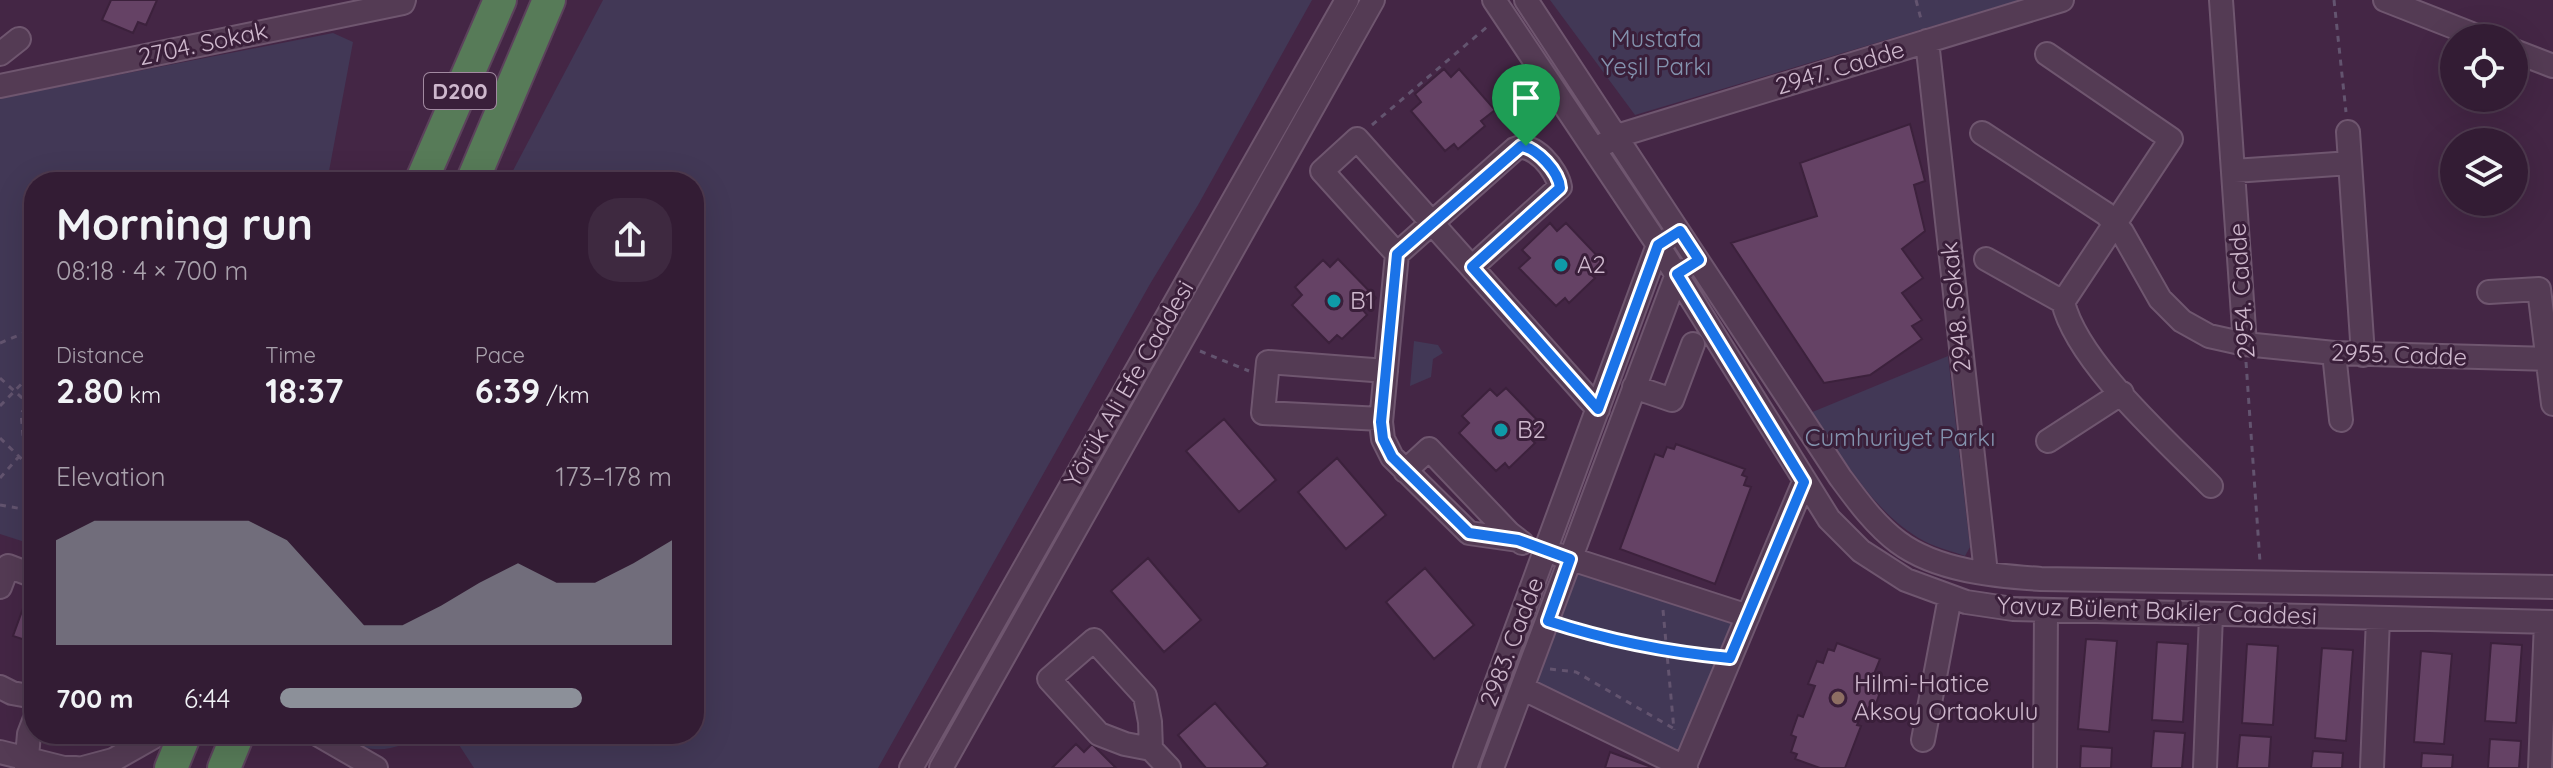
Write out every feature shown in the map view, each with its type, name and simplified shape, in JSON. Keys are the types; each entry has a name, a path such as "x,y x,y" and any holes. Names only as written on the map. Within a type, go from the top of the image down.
{"highway":[{"name":"D200","path":"425,172 500,0"},
{"name":"D200","path":"476,172 549,0"},
{"path":"224,768 234,744"}],"street":[{"name":"2704. Sokak","path":"0,86 403,3 404,0"},
{"name":"Yörük Ali Efe Caddesi","path":"911,768 1347,0"},
{"name":"Yörük Ali Efe Caddesi","path":"941,768 1373,0"},
{"name":"Yavuz Bülent Bakiler Caddesi","path":"1526,0 1831,464 1881,526 1914,551 1986,573 2041,579 2553,587"},
{"name":"2947. Cadde","path":"1595,149 1617,136 2062,0"},
{"name":"2954. Cadde","path":"2221,0 2245,344"},
{"path":"2385,0 2446,24"},
{"name":"Yavuz Bülent Bakiler Caddesi","path":"1498,6 1677,274 1829,519 1861,551 1906,580 1950,597 1997,608 2549,622"},
{"path":"0,54 19,39"},
{"name":"2948. Sokak","path":"1927,41 1986,573"},
{"path":"2047,54 2171,139 2063,302"},
{"path":"2528,56 2553,66"},
{"path":"2348,132 2363,355"},
{"path":"1982,133 2106,214 2115,223"},
{"path":"1397,254 1322,171 1357,139 1598,409"},
{"path":"1472,267 1560,188 1558,179 1535,150 1522,146 1515,149 1397,254 1381,419 1387,449 1405,471 1469,533 1518,540 1748,616"},
{"path":"2234,171 2350,163"},
{"name":"2955. Cadde","path":"2115,223 2156,294 2175,316 2209,336 2245,344 2363,355 2550,359"},
{"path":"1658,245 1680,231"},
{"name":"2983. Cadde","path":"1465,768 1658,245"},
{"path":"1986,259 2063,302 2078,339 2122,393 2211,486"},
{"path":"1677,274 1699,260"},
{"name":"2983. Cadde","path":"1492,768 1677,274"},
{"path":"2489,292 2539,289 2550,359 2553,404"},
{"path":"1634,387 1672,400 1693,344"},
{"path":"2334,353 2341,420"},
{"path":"1381,419 1263,413 1268,362 1386,371"},
{"path":"2048,441 2122,393"},
{"path":"1405,471 1429,449 1518,540"},
{"path":"1526,678 1684,768 1804,482"},
{"path":"0,587 8,566 24,572"},
{"path":"1923,740 1950,597"},
{"path":"2045,768 2046,610"},
{"path":"2205,768 2211,615"},
{"path":"2372,768 2378,618"},
{"path":"2540,768 2549,622"},
{"path":"1151,749 1145,696 1094,640 1049,679 1099,734 1125,744 1151,749 1169,768"},
{"path":"0,687 24,695"},
{"path":"26,764 28,744"},
{"path":"83,768 170,744"},
{"path":"334,744 376,768"},
{"path":"0,752 26,764 76,768"}],"path":[{"path":"2334,0 2348,132"},
{"path":"1357,139 1498,6"},
{"path":"0,343 24,333"},
{"path":"1179,342 1267,379"},
{"name":"2954. Cadde","path":"2245,344 2262,582"},
{"path":"0,378 24,400"},
{"path":"0,406 24,381"},
{"path":"24,410 21,413 24,436"},
{"path":"0,438 24,462"},
{"path":"0,478 24,451"},
{"path":"0,505 24,509"},
{"path":"1661,588 1674,730"},
{"path":"1548,621 1618,642 1730,658"},
{"path":"1526,678 1576,672 1674,730 1696,739"}],"green space":[{"path":"603,0 1312,0 878,768 474,768 458,744 704,744 704,172 512,172"},
{"name":"Mustafa Yeşil Parkı","path":"1550,0 2020,0 1635,115"},
{"path":"333,33 353,42 329,172 24,172 24,542 0,534 0,98"},
{"path":"1414,341 1438,345 1443,353 1433,359 1431,377 1410,386"},
{"name":"Cumhuriyet Parkı","path":"1948,356 1970,547 1965,556 1924,541 1890,516 1861,484 1810,413"},
{"path":"1570,559 1748,616 1684,767 1522,688"},
{"path":"359,744 405,744 384,749"}],"building":[{"path":"111,0 157,0 146,25 138,22 133,33 102,20"},
{"path":"1444,69 1451,77 1459,69 1495,110 1481,121 1485,126 1458,149 1454,144 1445,151 1411,111 1421,102 1415,94"},
{"path":"1910,124 1925,181 1914,185 1925,231 1902,249 1923,278 1902,293 1922,320 1912,326 1922,339 1870,375 1824,383 1731,243 1817,216 1800,163"},
{"name":"A2","path":"1550,223 1557,231 1566,223 1603,262 1590,274 1595,278 1569,303 1565,298 1556,306 1519,268 1530,258 1522,250"},
{"name":"B1","path":"1338,259 1376,298 1363,310 1367,315 1342,339 1337,335 1329,343 1292,305 1302,295 1295,287 1323,260 1330,267"},
{"name":"B2","path":"1506,388 1543,426 1530,438 1535,443 1509,468 1505,463 1496,471 1459,433 1469,423 1462,416 1490,389 1497,396"},
{"path":"1224,419 1276,480 1239,512 1186,451"},
{"path":"1676,444 1745,469 1742,475 1747,477 1744,485 1751,487 1715,584 1620,549 1655,454 1663,457 1667,447 1674,449"},
{"path":"1337,458 1386,515 1346,549 1298,492"},
{"path":"1148,558 1201,620 1164,652 1111,591"},
{"path":"1425,568 1474,625 1434,659 1386,602"},
{"path":"24,606 24,640 13,636"},
{"path":"2086,639 2117,641 2109,732 2078,729"},
{"path":"2157,642 2188,644 2183,722 2152,720"},
{"name":"Hilmi-Hatice Aksoy Ortaokulu","path":"1837,643 1880,659 1872,679 1883,684 1874,709 1869,707 1864,718 1861,716 1857,725 1861,726 1845,768 1820,768 1795,759 1797,754 1791,752 1796,737 1791,735 1798,715 1803,717 1815,686 1808,684 1817,661 1823,663 1828,649 1834,651"},
{"path":"2491,643 2522,645 2516,723 2485,721"},
{"path":"2247,644 2278,646 2273,725 2242,723"},
{"path":"2322,648 2353,650 2346,741 2315,738"},
{"path":"2421,651 2452,654 2444,744 2414,742"},
{"path":"1215,703 1268,764 1263,768 1206,768 1178,735"},
{"path":"2154,731 2185,733 2182,768 2151,768"},
{"path":"2240,735 2271,737 2269,768 2237,768"},
{"path":"2490,739 2521,741 2519,768 2488,768"},
{"path":"1076,744 1084,752 1092,744 1116,768 1052,768"},
{"path":"2081,746 2112,748 2111,768 2080,768"},
{"path":"2313,751 2343,753 2342,768 2311,768"},
{"path":"1610,752 1654,768 1605,768"},
{"path":"2422,753 2453,755 2452,768 2421,768"}],"place":[{"name":"A2","path":"1561,265"},
{"name":"B1","path":"1334,301"},
{"name":"B2","path":"1501,430"},
{"name":"Hilmi-Hatice Aksoy Ortaokulu","path":"1838,698"}],"route":[{"path":"1526,146 1535,150 1557,178 1560,188 1472,267 1598,409 1658,245 1680,231 1699,260 1677,274 1804,482 1730,658 1650,649 1548,621 1570,559 1518,540 1469,533 1388,452 1381,433 1381,419 1397,254 1515,149 1526,146"}]}
